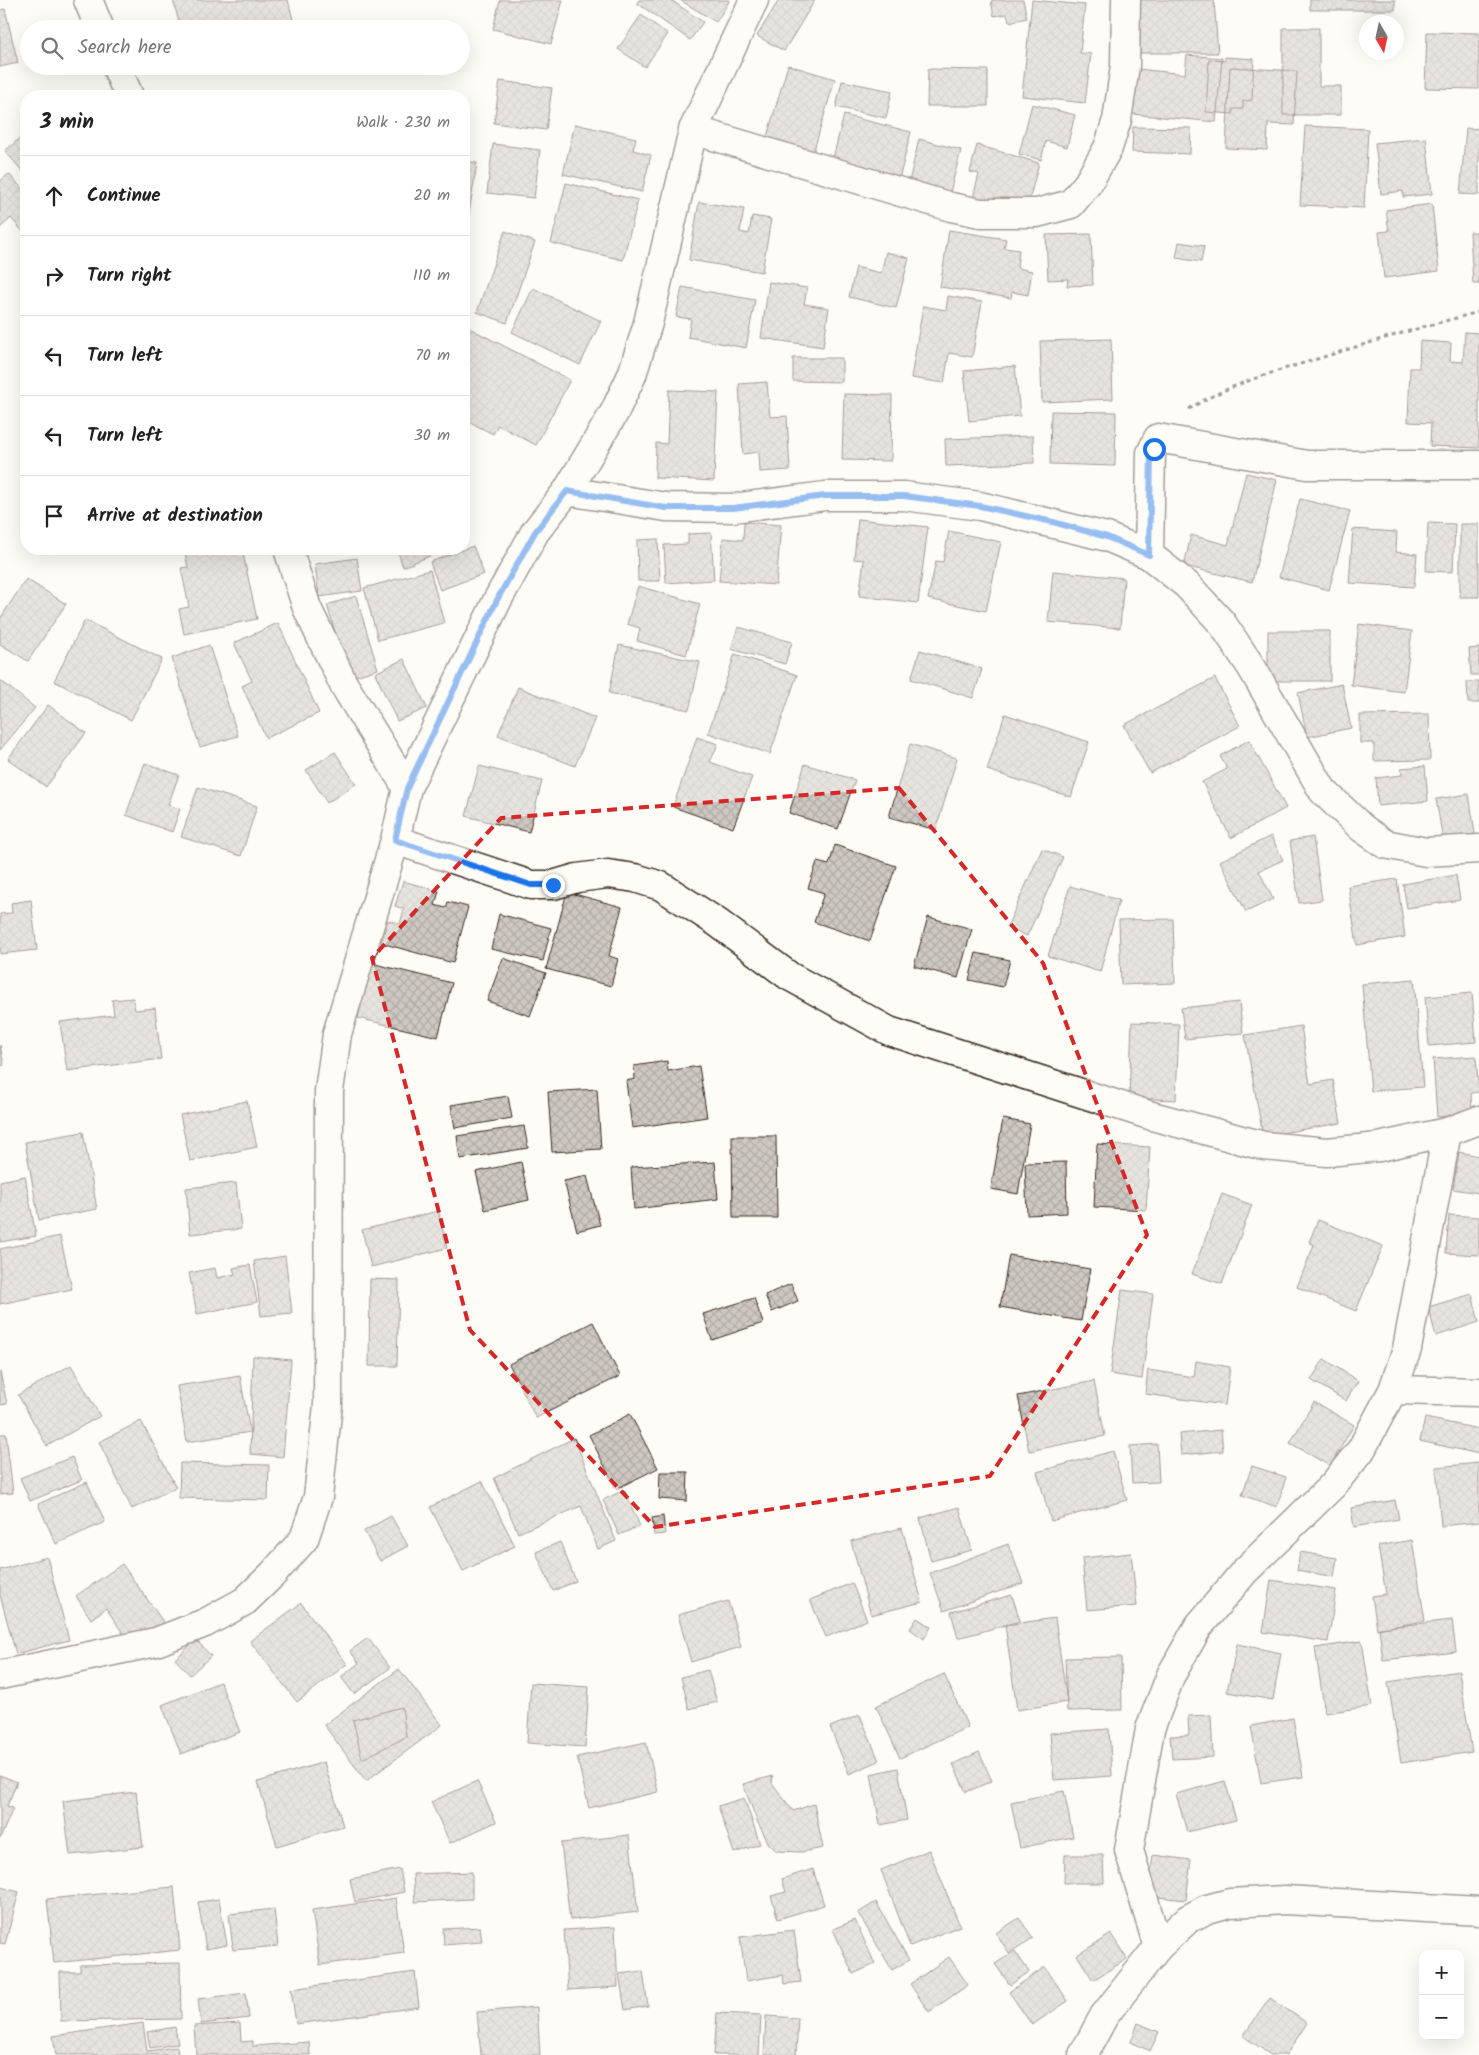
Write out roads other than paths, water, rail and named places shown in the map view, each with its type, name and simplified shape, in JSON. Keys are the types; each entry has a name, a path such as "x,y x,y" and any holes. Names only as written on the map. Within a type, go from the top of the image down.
{"street":[{"path":"88,0 96,20"},
{"path":"0,1675 156,1642 205,1623 245,1601 272,1575 304,1539 318,1497 328,1405 328,1091 337,1034 395,840 407,788 498,598 535,532 567,491 614,413 632,375 648,323 694,130 754,0"},
{"path":"694,130 951,207 980,213 1037,213 1071,204 1088,183 1108,148 1117,120 1125,66 1126,0"},
{"path":"120,75 126,90"},
{"path":"1149,555 1151,454 1158,438 1307,465 1479,465"},
{"path":"567,491 666,508 733,508 825,496 904,496 980,506 1053,522 1107,537 1149,555 1187,585 1222,623 1252,668 1323,791 1362,828 1385,844 1426,852 1479,849"},
{"path":"290,555 307,608 344,685 407,788"},
{"path":"395,840 531,885 553,885 577,878 608,874 635,878 660,886 718,923 789,976 889,1031 1152,1116 1264,1146 1327,1152 1379,1148 1447,1132 1479,1120"},
{"path":"1158,1947 1128,1850 1150,1729 1171,1675 1198,1627 1244,1572 1333,1486 1361,1450 1393,1390 1408,1349 1447,1132"},
{"path":"1393,1390 1479,1392"},
{"path":"1083,2055 1104,2016 1158,1947 1188,1919 1207,1909 1230,1903 1285,1900 1479,1911"}]}
